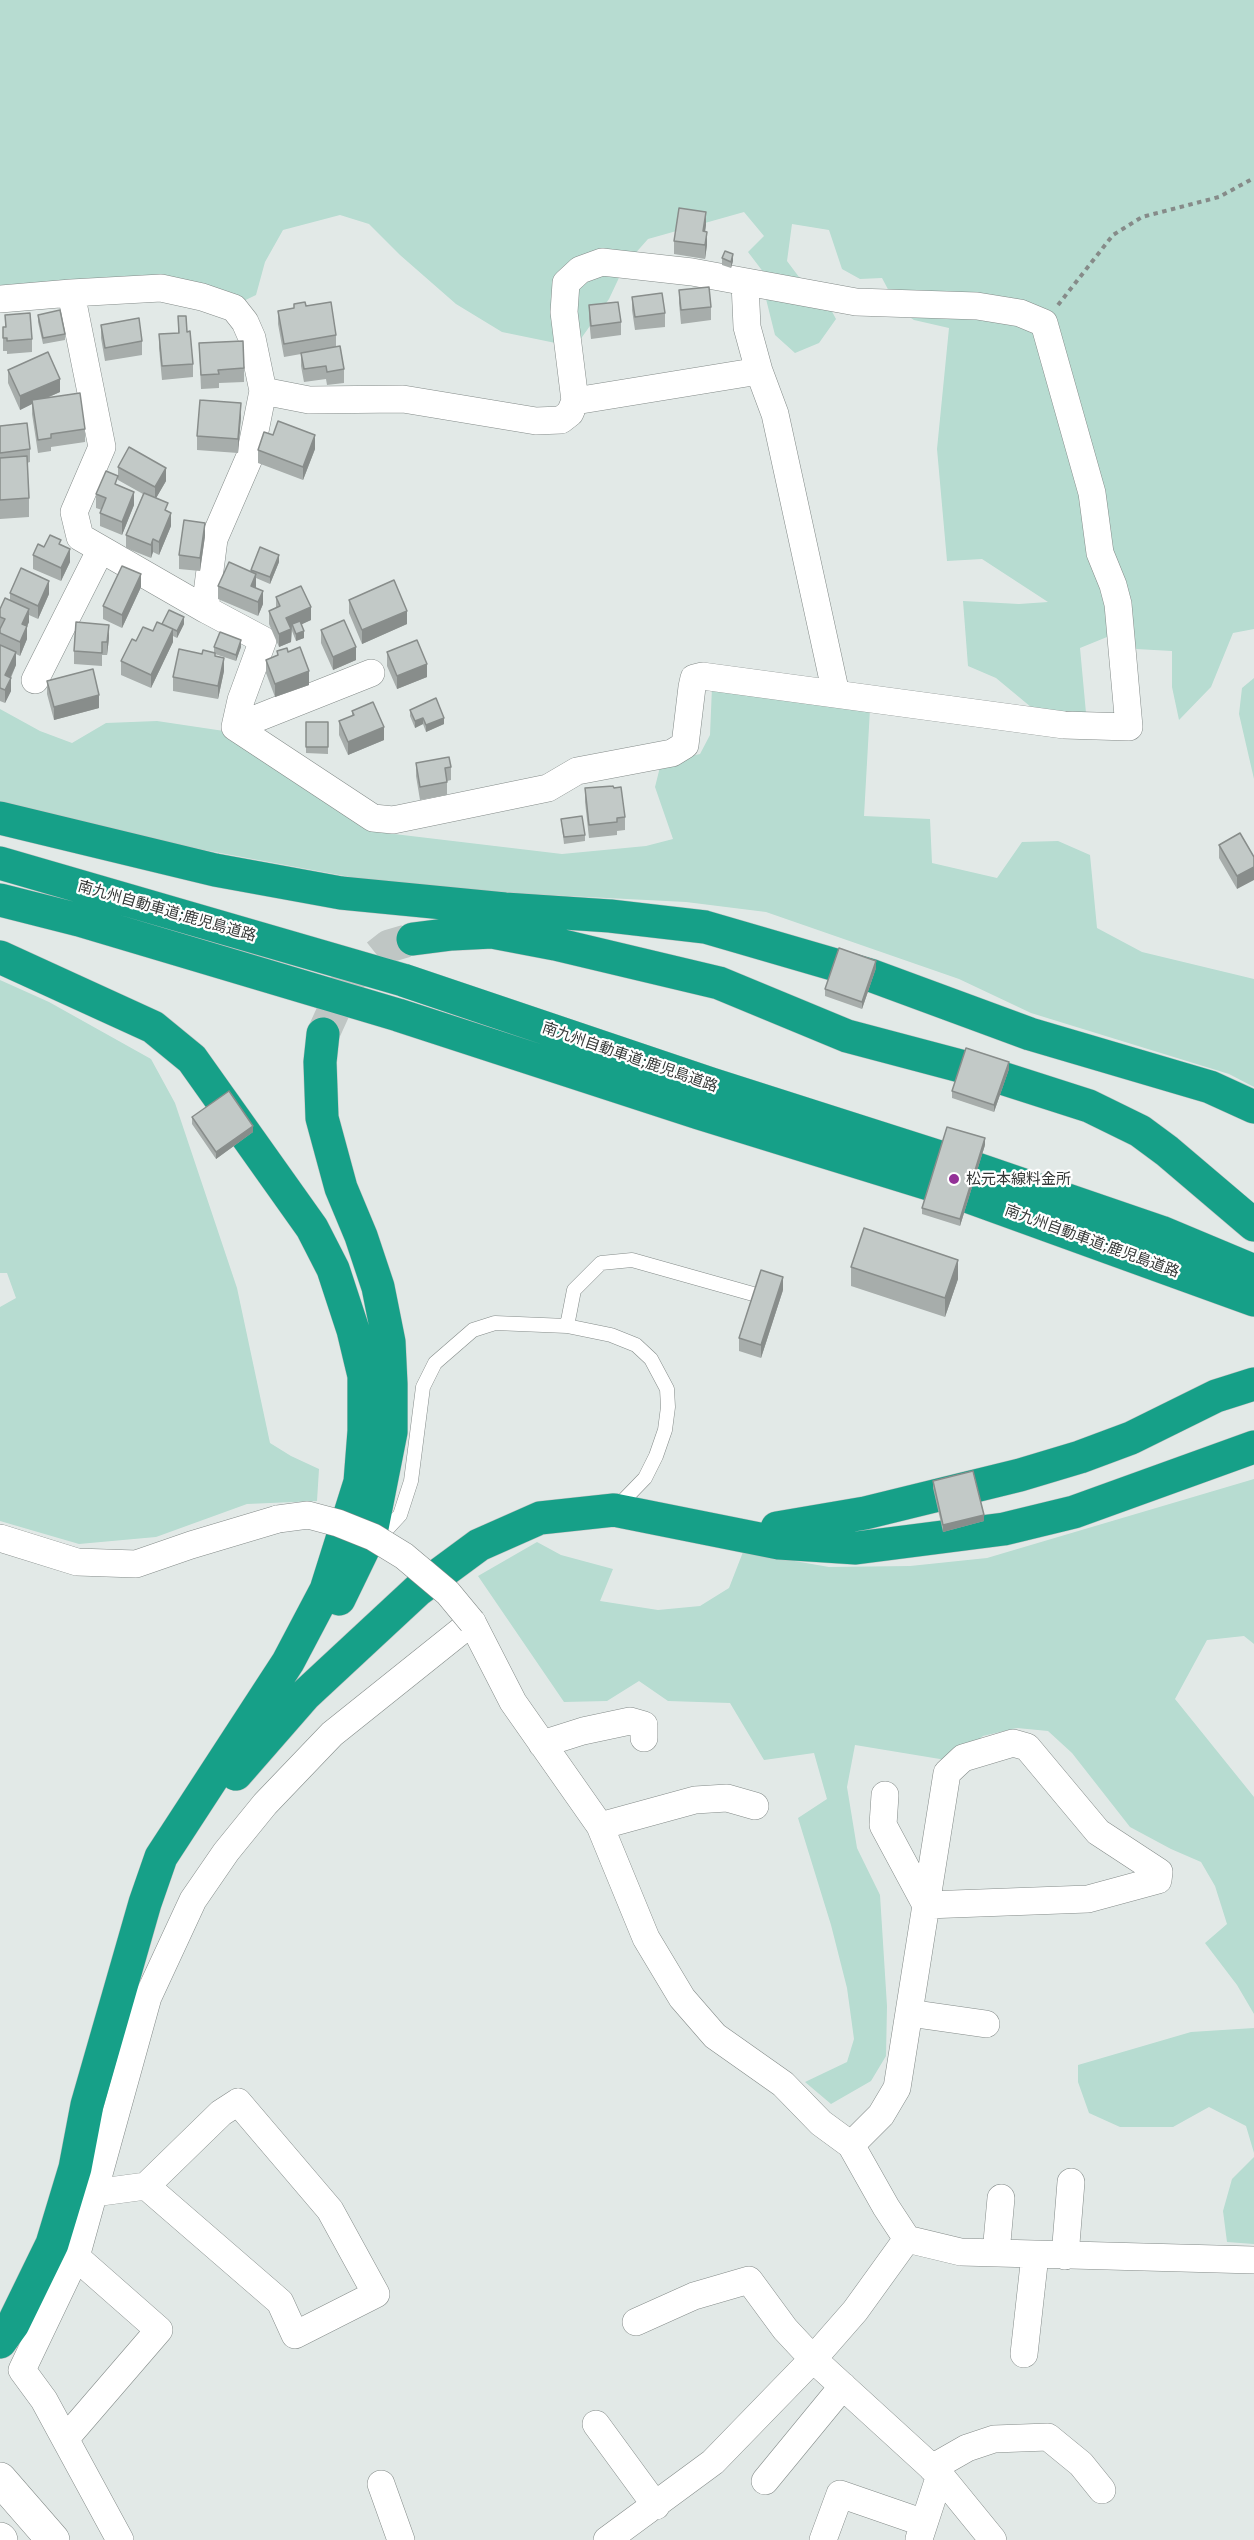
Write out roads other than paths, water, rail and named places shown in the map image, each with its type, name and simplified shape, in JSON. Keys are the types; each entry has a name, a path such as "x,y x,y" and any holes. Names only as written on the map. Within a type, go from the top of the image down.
{"highway":[{"path":"0,818 215,870 341,893 505,909 610,916 705,927 870,975 1030,1034 1210,1087 1254,1107"},
{"name":"南九州自動車道;鹿児島道路","path":"0,863 403,980 711,1084 971,1167 1161,1232 1254,1271"},
{"name":"南九州自動車道;鹿児島道路","path":"0,900 79,920 398,1015 699,1113 961,1194 1254,1300"},
{"path":"414,939 492,932 555,944 719,983 847,1036 983,1072 1089,1106 1140,1131 1254,1225"},
{"path":"0,957 153,1027 192,1059 312,1228 333,1269 353,1330 364,1376 364,1431 360,1482 326,1590 288,1662 161,1857 87,2105 75,2168 52,2244 13,2324 0,2342"},
{"path":"232,1746 313,1647 360,1560 374,1524 391,1432 389,1342 378,1287 361,1236 341,1188 322,1118 320,1062 322,1034"},
{"path":"653,1519 749,1529 784,1528 865,1513 1020,1475 1080,1457 1131,1438 1216,1396 1254,1384"},
{"path":"146,1903 201,1819 257,1748 305,1695 418,1590 479,1545 513,1529 548,1517 614,1510 779,1543 856,1548 1004,1529 1074,1512 1254,1447"}],"main road":[{"path":"0,2479 52,2540"}],"street":[{"path":"235,727 373,818 393,820 548,788 577,771 678,750 685,745 694,678 702,676 1064,725 1129,727 1118,604 1100,553 1092,493 1044,323 1020,313 977,306 856,302 692,272 602,262 580,270 566,283 564,312 575,402 570,413 561,420 536,421 403,399 309,400 263,391"},
{"path":"745,283 747,327 759,371 775,414 836,694"},
{"path":"0,299 161,288 202,297 234,308 245,322 252,338 263,391 250,456 214,539 206,609"},
{"path":"71,293 102,447 74,512 80,537 263,640 241,700 235,727"},
{"path":"575,402 759,371"},
{"path":"35,681 101,549"},
{"path":"235,727 370,673"},
{"path":"0,1538 77,1562 136,1564 278,1519 308,1515 338,1523 373,1537 404,1556 448,1593 472,1622 513,1702 600,1826 646,1938 682,1998 715,2036 783,2084 821,2123 851,2145 907,2239 961,2252 1254,2260"},
{"path":"120,2540 66,2438 44,2400 22,2370 76,2256 148,1997 193,1900 226,1852 298,1768 332,1734 472,1622"},
{"path":"542,1744 583,1731 630,1722 644,1725 644,1738"},
{"path":"851,2145 881,2115 897,2088 909,2013 926,1905 947,1773 963,1758 1013,1743 1027,1746 1098,1832 1159,1872 1158,1880 1088,1899 926,1905"},
{"path":"885,1795 883,1825 926,1905"},
{"path":"600,1826 695,1800 727,1798 755,1806"},
{"path":"909,2013 986,2024"},
{"path":"94,2193 146,2186 222,2113 238,2102 330,2210 376,2294 295,2335 280,2302 146,2186"},
{"path":"1065,2256 1071,2182"},
{"path":"996,2253 1001,2198"},
{"path":"607,2540 713,2462 813,2359 855,2311 907,2239"},
{"path":"1024,2354 1035,2255"},
{"path":"66,2438 159,2330 76,2256"},
{"path":"636,2322 694,2296 749,2280 785,2329 813,2359 936,2471 993,2540"},
{"path":"765,2481 843,2386"},
{"path":"596,2424 656,2505"},
{"path":"823,2540 840,2494 921,2532 936,2471 967,2448 994,2439 1048,2437 1081,2464 1102,2490"},
{"path":"381,2484 401,2540"}],"lane":[{"path":"567,1326 574,1290 602,1263 632,1260 753,1294"},
{"path":"360,1560 400,1515 411,1481 423,1387 435,1363 473,1330 495,1323 567,1326 612,1335 636,1346 651,1359 667,1389 668,1407 665,1430 645,1478 614,1510"}],"tunnel":[{"path":"323,1034 348,979 389,946 413,939"}],"place":[{"name":"松元本線料金所","path":"954,1179"}]}
